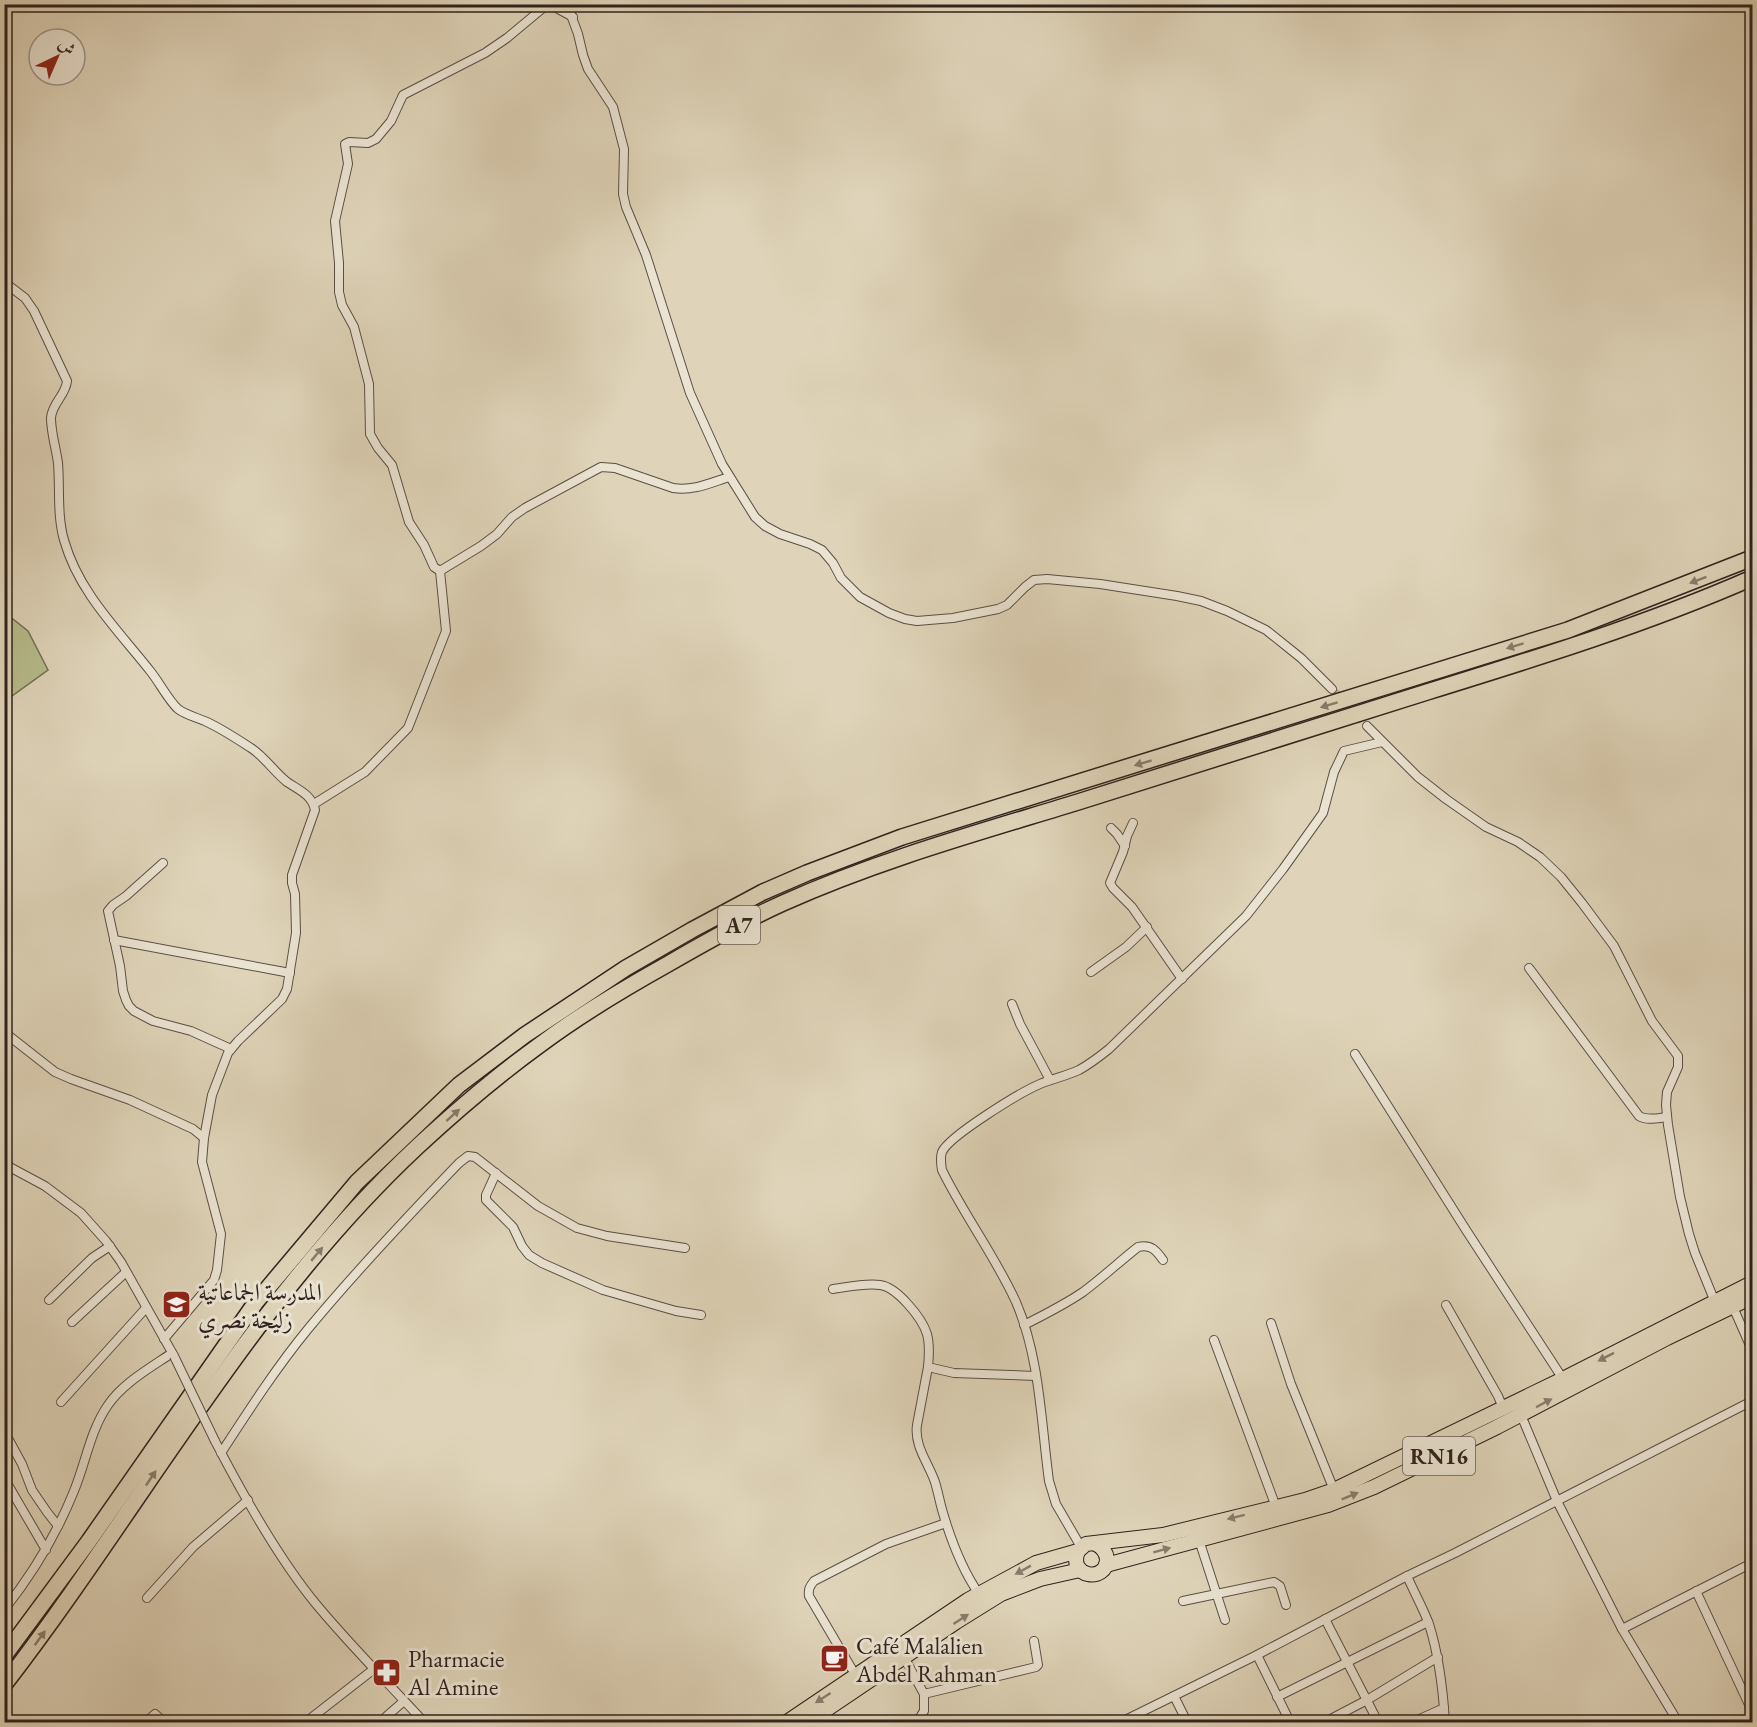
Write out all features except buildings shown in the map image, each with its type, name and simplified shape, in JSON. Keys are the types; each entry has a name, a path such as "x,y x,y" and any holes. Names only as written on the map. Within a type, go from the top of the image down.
{"highway":[{"name":"A7","path":"4,1656 94,1533 256,1302 357,1182 459,1085 525,1035 626,968 763,892 902,837 1568,630 1752,558"},
{"name":"A7","path":"4,1685 60,1612 241,1349 281,1296 333,1234 415,1149 464,1105 542,1042 633,984 706,942 780,904 868,868 946,841 1075,803 1592,641 1752,578"},
{"name":"RN16","path":"787,1722 958,1606 1036,1563 1079,1549 1086,1544 1163,1535 1305,1500 1334,1490 1563,1379 1752,1283"},
{"name":"RN16","path":"818,1720 963,1617 1001,1594 1040,1579 1080,1570 1095,1574 1106,1565 1328,1505 1414,1468 1752,1297"},
{"path":"1096,1544 1104,1550 1106,1565"},
{"path":"1079,1549 1076,1561 1080,1570"}],"street":[{"path":"567,4 573,16 588,69 613,107 624,148 623,194 626,207 646,255 690,393 729,477 755,517 765,526 822,550 833,563 841,578 860,597 888,613 905,619 917,621 953,618 998,609 1007,605 1034,580 1100,584 1177,596 1201,601 1266,630 1301,658 1332,689"},
{"path":"314,804 365,772 408,728 446,632 440,572 434,567 424,545 409,522 392,465 370,434 369,384 354,327 342,305 339,292 335,221 348,164 345,144 349,142 368,143 376,139 391,121 403,95 485,53 543,8 551,5 573,16"},
{"path":"4,282 25,298 34,311 67,381 67,388 55,404 51,416 58,460 60,519 64,540 76,572 111,626 154,675 178,709 252,748 286,781 309,797 315,810 292,875 296,933 287,988 282,999 228,1053 212,1095 202,1162 221,1234 217,1270 214,1280 164,1339"},
{"path":"440,572 497,534 512,517 525,508 601,467 608,466 682,489 690,489 729,477"},
{"path":"1367,726 1418,777 1446,799 1486,827 1518,842 1540,857 1561,877 1614,946 1652,1021 1678,1056 1678,1067 1667,1092 1667,1117 1680,1197 1689,1234 1715,1302"},
{"path":"1079,1549 1052,1493 1049,1481 1036,1376 1024,1325 999,1268 947,1180 940,1162 941,1153 945,1147 988,1114 1017,1095 1076,1071 1109,1049 1246,916 1323,813 1334,772 1344,751 1382,742"},
{"path":"1132,823 1110,883 1147,927 1182,979"},
{"path":"1111,828 1125,846"},
{"path":"163,862 110,908 108,917 126,1000 134,1011 153,1022 191,1031 231,1049"},
{"path":"1091,972 1126,947 1147,927"},
{"path":"114,940 290,973"},
{"path":"1529,968 1639,1116 1644,1119 1667,1117"},
{"path":"1012,1004 1050,1080"},
{"path":"4,1032 55,1072 71,1080 130,1100 193,1129 204,1138"},
{"path":"1355,1054 1563,1379"},
{"path":"221,1453 262,1390 308,1329 405,1219 464,1158 472,1156 479,1160 538,1206 577,1228 607,1236 686,1248"},
{"path":"4,1164 45,1186 81,1213 110,1246 173,1354 221,1453 276,1547 322,1611 424,1722"},
{"path":"496,1173 488,1189 486,1200 513,1227 522,1246 533,1258 603,1290 676,1311 701,1315"},
{"path":"1024,1325 1081,1294 1138,1247 1143,1245 1153,1248 1163,1260"},
{"path":"49,1300 92,1258 110,1246"},
{"path":"72,1322 126,1272"},
{"path":"833,1288 878,1284 892,1288 915,1314 926,1333 928,1367 916,1434 918,1444 935,1482 946,1523 971,1583 979,1594"},
{"path":"1446,1305 1503,1408"},
{"path":"1733,1307 1752,1350"},
{"path":"61,1402 147,1308"},
{"path":"1271,1323 1291,1384 1334,1490"},
{"path":"1215,1340 1276,1507"},
{"path":"4,1610 24,1585 46,1550 77,1482 93,1433 108,1404 126,1386 173,1354"},
{"path":"928,1367 954,1373 1036,1376"},
{"path":"1121,1722 1257,1655 1407,1576 1455,1554 1752,1401"},
{"path":"1521,1415 1557,1501 1623,1629 1678,1722"},
{"path":"4,1431 22,1464 32,1490 58,1526"},
{"path":"4,1478 46,1550"},
{"path":"147,1598 184,1554 248,1500"},
{"path":"856,1676 809,1596 810,1586 814,1581 886,1544 946,1523"},
{"path":"1199,1540 1225,1620"},
{"path":"1623,1629 1752,1563"},
{"path":"1407,1576 1428,1622 1438,1658 1444,1722"},
{"path":"1183,1601 1274,1582 1280,1586 1286,1605"},
{"path":"1696,1591 1752,1711"},
{"path":"1325,1619 1378,1722"},
{"path":"1277,1697 1428,1622"},
{"path":"924,1694 1036,1668 1038,1665 1034,1641"},
{"path":"1257,1655 1290,1722"},
{"path":"904,1658 924,1694 924,1711 919,1719 911,1722"},
{"path":"1324,1722 1367,1700 1438,1658"},
{"path":"306,1722 374,1669"},
{"path":"1174,1696 1186,1722"},
{"path":"380,1722 404,1701"},
{"path":"1413,1722 1444,1708"},
{"path":"146,1722 155,1714 164,1722"}],"green space":[{"path":"4,612 28,631 48,670 5,701"}],"tunnel":[{"path":"1332,689 1367,726"}],"place":[{"name":"المدرسة الجماعاتية زليخة نصري","path":"177,1305"},
{"name":"Café Malalien Abdel Rahman","path":"835,1659"},
{"name":"Pharmacie Al Amine","path":"387,1672"}]}
